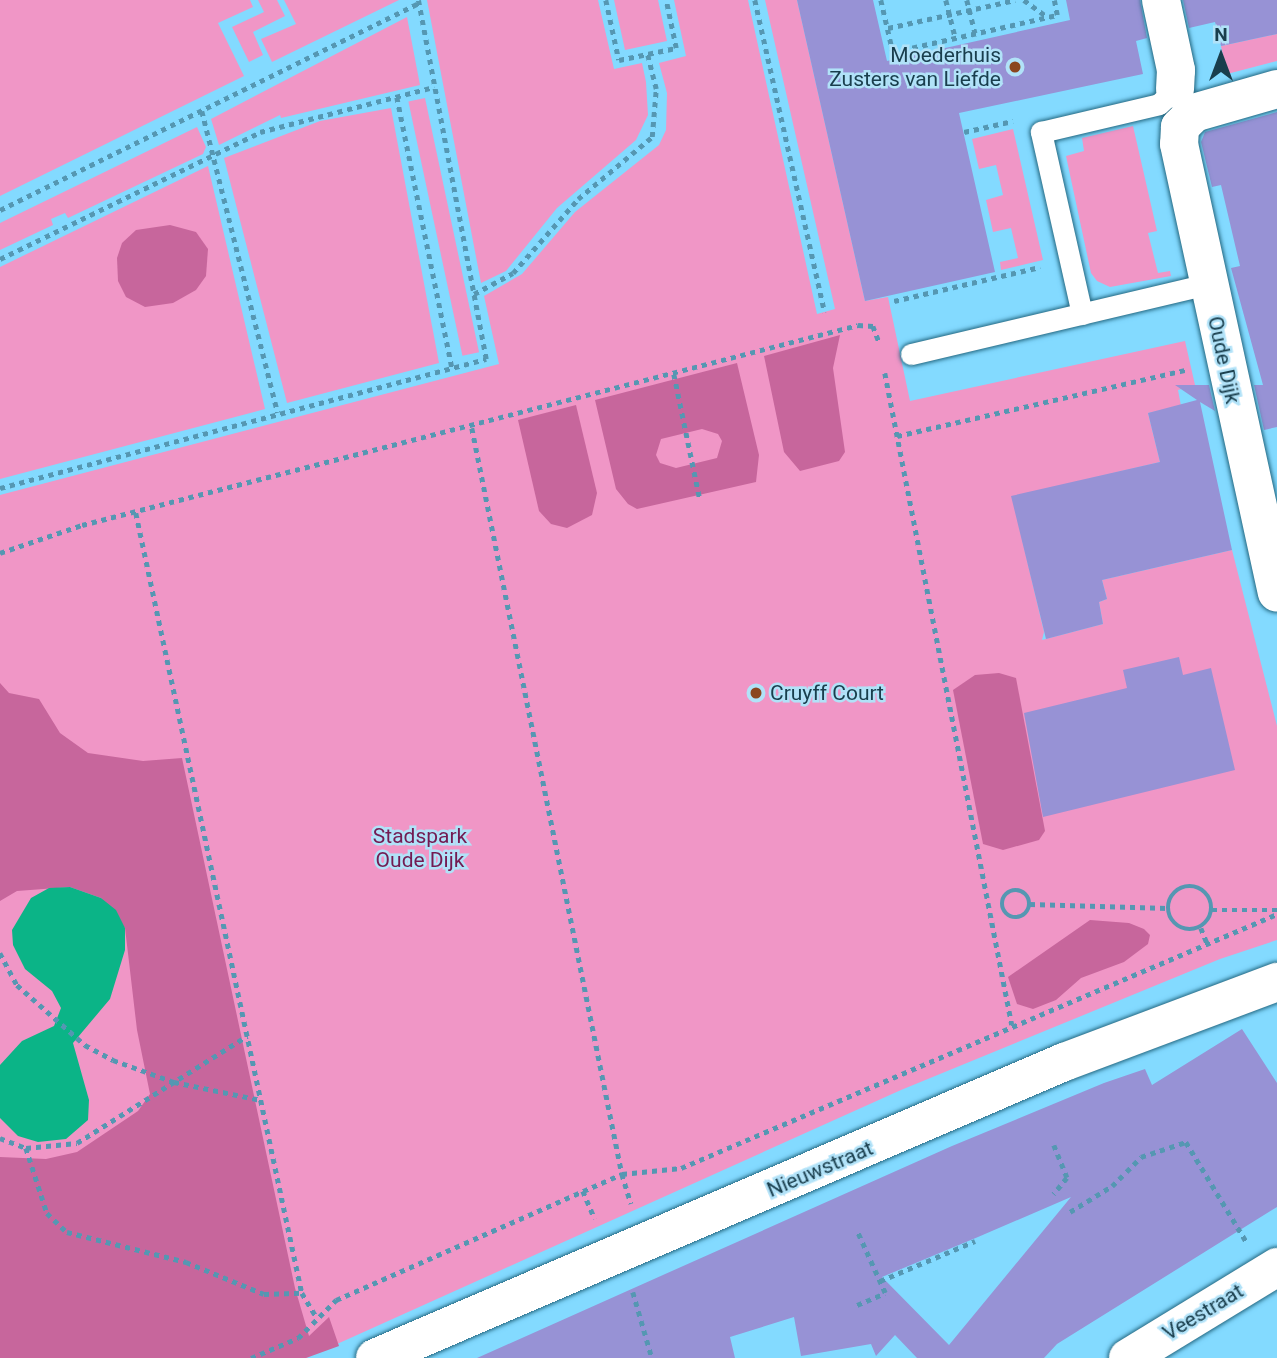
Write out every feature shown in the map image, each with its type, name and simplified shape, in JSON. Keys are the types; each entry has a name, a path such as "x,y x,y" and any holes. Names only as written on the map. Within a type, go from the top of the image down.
{"street":[{"path":"1161,0 1176,69 1175,89"},
{"name":"Oude Dijk","path":"1277,89 1194,113 1181,127 1179,144 1225,362 1265,484 1277,592"},
{"name":"Nieuwstraat","path":"375,1358 1088,1052 1274,990"},
{"name":"Veestraat","path":"1128,1358 1272,1270"}],"lane":[{"path":"1082,314 1041,132 1159,104 1175,89"},
{"path":"912,354 1208,284"}],"path":[{"path":"606,0 619,60 676,48 666,0"},
{"path":"755,0 825,312"},
{"path":"881,0 893,52 1057,15 1054,0"},
{"path":"946,0 955,37"},
{"path":"967,0 975,33"},
{"path":"888,29 1015,0"},
{"path":"1024,0 1047,17"},
{"path":"0,210 418,2 486,359 0,488"},
{"path":"474,295 513,273 578,200 652,137 656,89 647,54"},
{"path":"0,259 214,154 291,121 435,87"},
{"path":"397,97 452,368"},
{"path":"202,111 278,414"},
{"path":"964,132 1024,119 1041,132"},
{"path":"894,301 1070,260"},
{"path":"0,553 28,540 472,428 858,325 873,326 881,350"},
{"path":"883,362 1012,1025"},
{"path":"897,436 1225,362"},
{"path":"674,374 700,500"},
{"path":"472,428 622,1174 652,1358"},
{"path":"136,513 302,1293 316,1316"},
{"path":"1201,928 1179,928 1168,908 1172,895 1190,887 1203,891 1212,910"},
{"path":"1002,906 1006,893 1015,889 1024,892 1030,904"},
{"path":"1002,906 1015,918 1023,916 1030,904"},
{"path":"1030,904 1168,908"},
{"path":"989,908 1002,906"},
{"path":"1212,910 1277,912"},
{"path":"1201,928 1212,910"},
{"path":"251,1358 287,1345 336,1300 622,1174 681,1168 1277,912"},
{"path":"1201,928 1207,943"},
{"path":"0,953 17,985 85,1045 113,1060 174,1082 261,1100"},
{"path":"0,1138 26,1149 77,1143 247,1036"},
{"path":"1070,1212 1112,1186 1141,1157 1186,1142 1272,1270"},
{"path":"1054,1145 1067,1178 1054,1194"},
{"path":"26,1149 47,1213 67,1232 186,1262 264,1294 302,1293"},
{"path":"856,1305 885,1293 857,1231"},
{"path":"880,1281 975,1241"}],"green space":[{"path":"0,0 250,0 253,7 218,23 244,76 0,196"},
{"path":"258,0 277,0 285,16 253,32 263,55 249,62 232,27 264,12"},
{"path":"284,0 399,0 272,62 261,39 296,24"},
{"path":"427,0 598,0 614,69 642,63 646,82 648,115 636,140 557,208 506,271 481,283"},
{"path":"614,0 658,0 667,41 625,50"},
{"name":"Stadspark Oude Dijk","path":"674,0 748,0 817,314 835,309 765,0 797,0 865,301 888,297 910,401 1185,341 1195,385 1178,390 1181,406 1148,413 1160,462 1012,497 1044,632 1042,640 1103,624 1099,602 1107,599 1102,580 1232,550 1277,726 1277,940 1220,959 901,1090 306,1358 0,1358 0,495 499,364 484,296 522,274 575,212 659,145 666,130 667,93 659,63 686,56"},
{"path":"407,17 420,85 281,118 280,115 219,145 211,119"},
{"path":"1277,34 1277,61 1227,74 1221,46"},
{"path":"425,98 479,352 462,356 408,102"},
{"path":"391,108 439,363 287,403 224,158 320,121"},
{"path":"1133,126 1157,231 1148,233 1158,273 1170,271 1171,276 1110,287 1097,281 1091,273 1066,156 1084,151 1082,138"},
{"path":"197,127 206,147 203,154 68,218 65,213 51,219 53,225 0,250 0,223"},
{"path":"1013,129 1043,260 1001,270 1000,262 1018,258 1011,228 993,232 986,200 1003,195 996,165 979,169 972,139"},
{"path":"208,166 265,409 0,479 0,267"}],"shaded area":[{"path":"170,225 196,232 208,249 206,276 196,290 173,303 145,307 126,297 118,281 117,258 122,243 136,230"},
{"path":"840,335 833,368 845,452 839,461 800,471 784,452 764,356"},
{"path":"737,363 759,455 756,482 637,509 628,504 616,489 595,400","holes":["702,429 718,434 722,441 717,458 676,468 660,463 656,455 661,439"]},
{"path":"576,405 597,493 592,515 567,528 551,524 539,511 518,420"},
{"path":"999,673 1016,678 1045,831 1039,840 1003,850 983,844 953,690 975,675"},
{"path":"0,683 9,693 39,699 60,733 88,753 143,761 182,758 295,1288 309,1336 329,1317 339,1346 306,1358 0,1358 0,1157 46,1159 77,1152 138,1111 150,1094 137,1030 125,928 101,898 70,887 17,891 0,901"},
{"path":"70,887 101,898 116,910 125,928 125,950 110,999 73,1043 89,1100 88,1120 66,1139 38,1142 18,1136 0,1118 0,1065 22,1041 54,1026 61,1008 52,991 25,969 13,945 12,930 31,898 49,888"},
{"path":"1090,920 1129,923 1144,929 1150,935 1148,944 1124,962 1081,978 1056,1000 1033,1009 1017,1004 1008,977"}],"building":[{"path":"797,0 873,0 887,61 1070,20 1066,0 1140,0 1147,38 1136,41 1143,74 959,113 995,272 865,301"},
{"path":"1183,0 1277,0 1277,34 1221,46 1215,22 1189,28"},
{"path":"1277,112 1277,427 1264,430 1254,385 1263,385 1231,268 1240,266 1221,185 1212,187 1201,142 1205,132"},
{"path":"1175,385 1209,385 1215,411 1200,402 1232,550 1102,580 1107,599 1099,602 1103,624 1046,639 1011,496 1160,462 1148,413 1197,400"},
{"path":"1179,657 1183,675 1211,668 1235,770 1043,817 1024,713 1127,688 1123,670"},
{"path":"1242,1029 1277,1083 1277,1207 1057,1344 1044,1358 917,1358 895,1335 876,1356 871,1344 801,1356 794,1317 730,1337 735,1358 477,1358 952,1146 1104,1083 1145,1069 1152,1085","holes":["1071,1197 949,1345 882,1277"]}],"place":[{"name":"Moederhuis Zusters van Liefde","path":"1015,67"},
{"name":"Cruyff Court","path":"756,693"}]}
